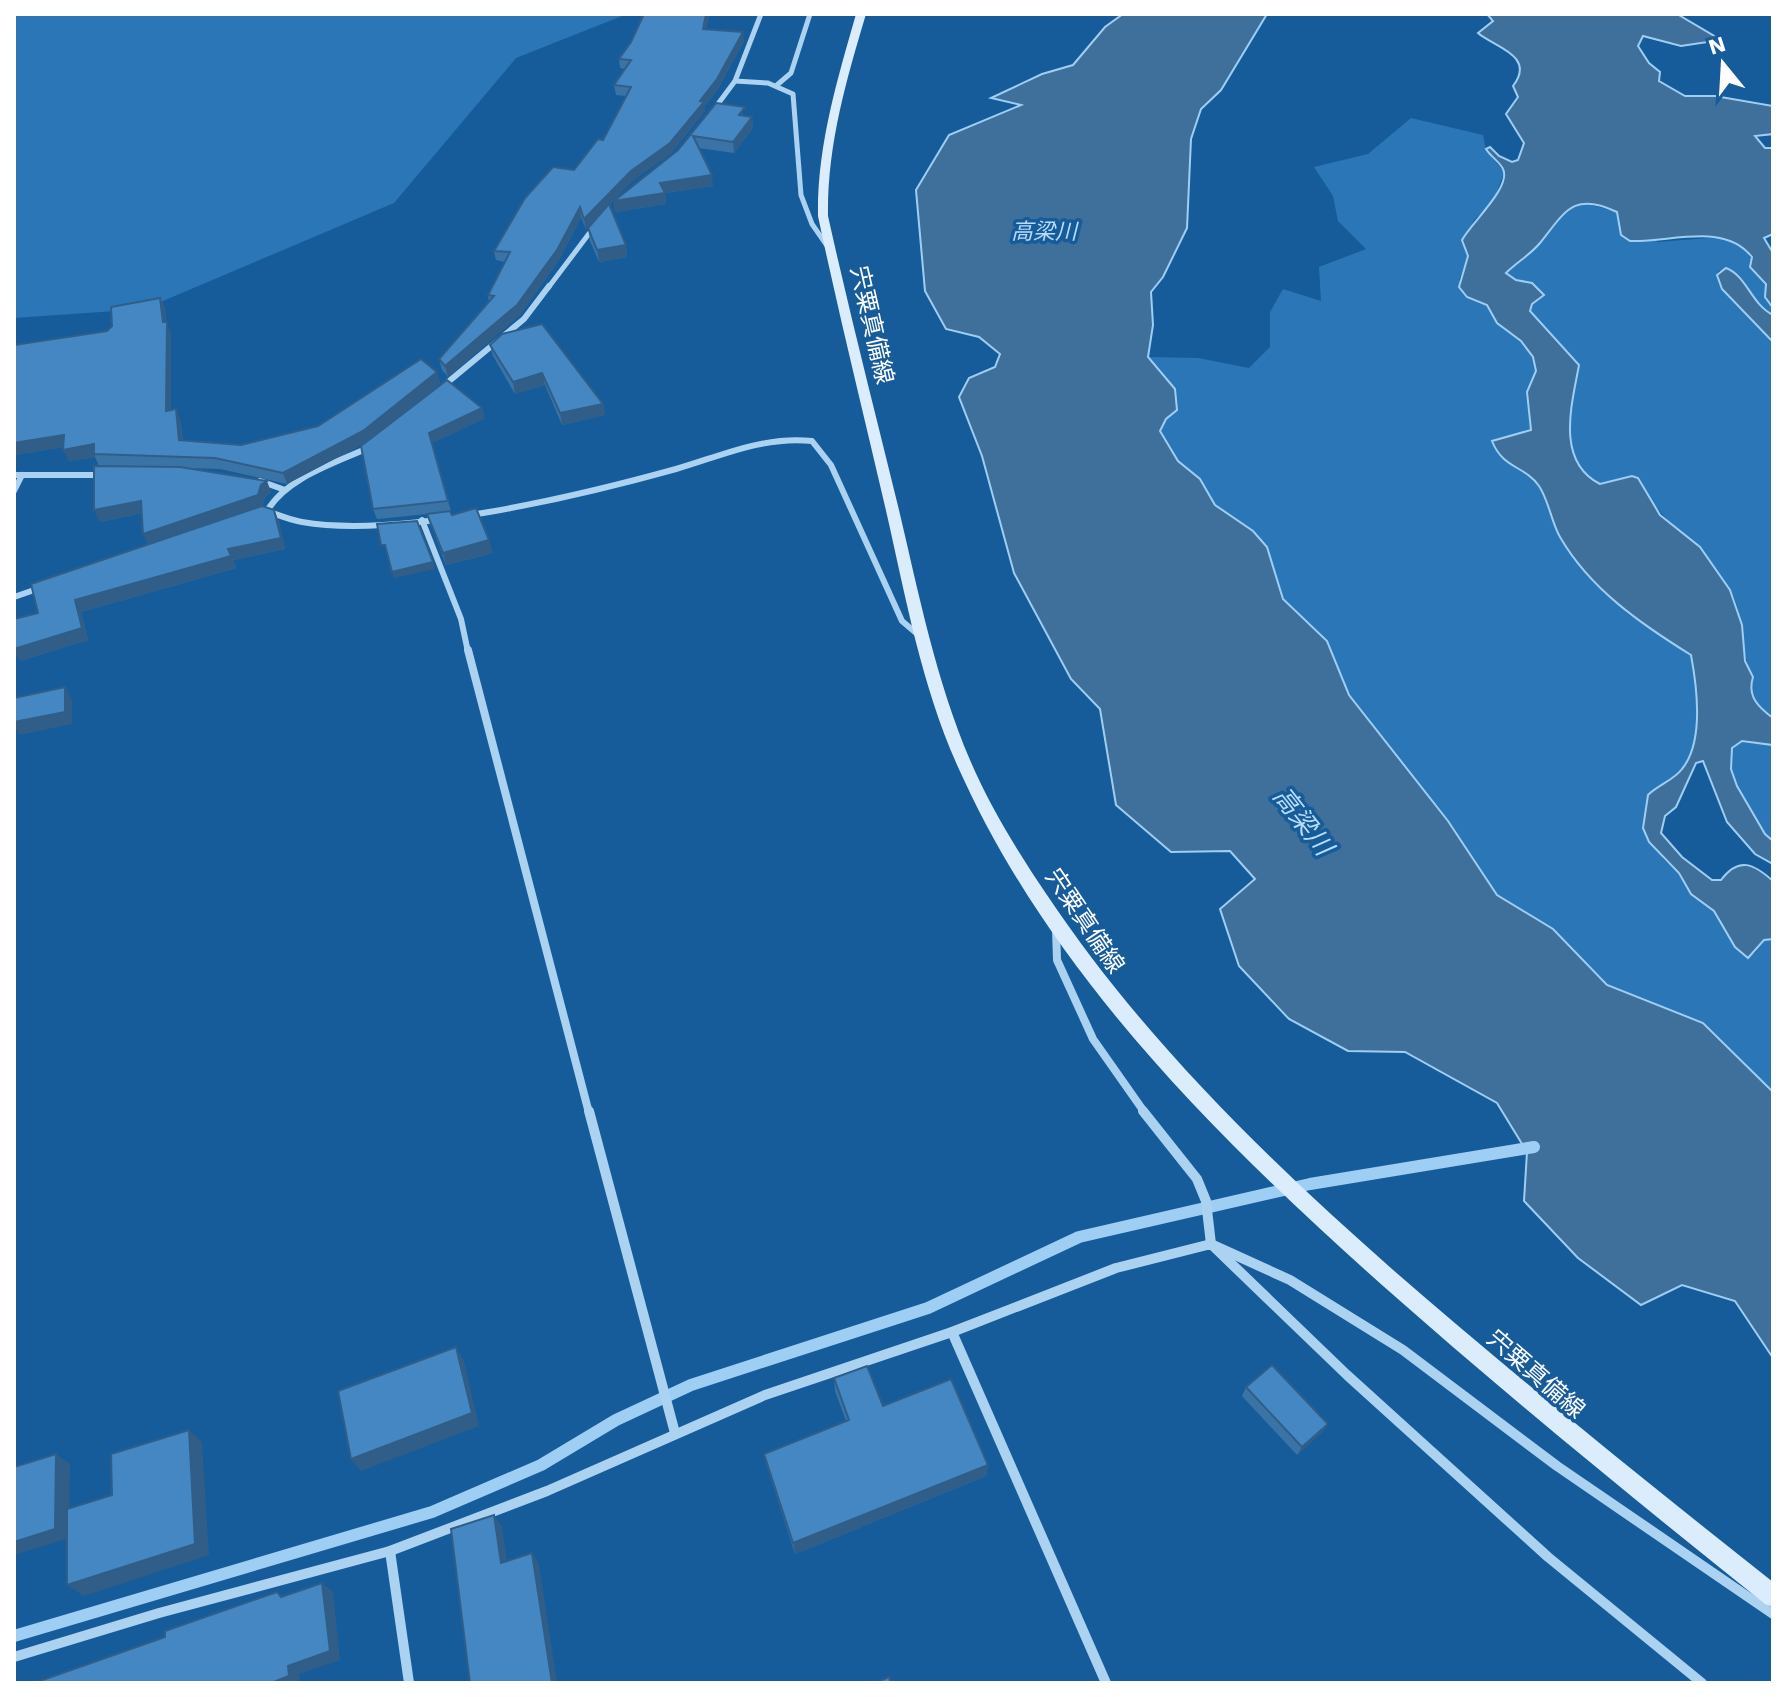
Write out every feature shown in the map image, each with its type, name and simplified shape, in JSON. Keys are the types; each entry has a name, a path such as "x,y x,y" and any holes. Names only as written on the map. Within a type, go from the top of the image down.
{"main road":[{"name":"宍粟真備線","path":"861,14 831,116 821,180 830,250 933,680 978,793 1056,924 1127,1020 1206,1109 1314,1213 1551,1420 1773,1596"}],"street":[{"path":"703,123 735,81 761,14"},
{"path":"777,85 791,73 810,14"},
{"path":"735,81 777,85 793,94 798,178 807,216 816,235 830,250"},
{"path":"436,392 492,349 524,319 600,219"},
{"path":"267,511 270,500 285,490 381,437"},
{"path":"252,516 267,511 279,518 311,525 422,520 596,489 766,442 796,438 812,441 823,450 902,621 922,638"},
{"path":"14,491 18,475 111,475"},
{"path":"243,479 271,482 285,490"},
{"path":"422,520 461,619 477,694 675,1433"},
{"path":"14,597 44,587"},
{"path":"1056,924 1057,960 1093,1039 1125,1088 1197,1179 1206,1201 1211,1244 1347,1375 1548,1557 1702,1683"},
{"path":"14,1657 159,1613 390,1551 547,1491 765,1395 952,1332 1116,1268 1211,1244 1290,1280 1403,1350 1557,1466 1773,1614"},
{"path":"952,1332 1106,1683"},
{"path":"390,1551 409,1683"}],"shaded area":[{"path":"14,14 627,14 516,58 394,203 144,309 14,318"},
{"path":"1411,118 1483,135 1486,150 1504,172 1494,201 1474,220 1464,249 1468,256 1459,280 1487,305 1503,329 1521,341 1533,357 1536,371 1527,392 1531,430 1492,441 1541,489 1568,549 1587,572 1628,614 1691,654 1697,697 1694,744 1679,773 1648,795 1663,859 1679,873 1691,894 1714,911 1735,947 1754,954 1765,940 1773,939 1773,1092 1703,1023 1607,985 1553,929 1497,896 1448,821 1349,695 1327,641 1283,599 1267,547 1253,531 1215,505 1200,479 1178,461 1160,431 1175,389 1148,357 1198,358 1249,368 1270,347 1270,312 1283,289 1321,301 1319,267 1366,249 1338,221 1333,196 1314,167 1368,154"},
{"path":"1584,203 1617,212 1620,228 1658,242 1721,237 1742,243 1766,285 1773,315 1752,299 1738,276 1718,271 1719,279 1731,297 1773,342 1773,718 1758,705 1751,690 1753,677 1745,655 1738,609 1729,587 1718,572 1657,508 1638,478 1632,476 1600,484 1586,474 1577,461 1570,430 1579,365 1530,311 1532,283 1515,280 1506,273 1539,244 1568,207"},
{"path":"1742,741 1773,745 1773,841 1765,834 1731,770 1732,748"}],"water":[{"name":"高梁川","path":"1123,14 1267,14 1221,90 1201,109 1191,139 1187,228 1163,277 1151,292 1153,325 1148,357 1175,389 1177,410 1166,419 1160,431 1178,461 1200,479 1215,505 1253,531 1267,547 1283,599 1327,641 1349,695 1448,821 1497,895 1553,929 1607,985 1703,1023 1773,1092 1773,1358 1735,1301 1682,1285 1641,1305 1578,1258 1524,1201 1527,1152 1497,1103 1405,1052 1348,1051 1289,1019 1239,966 1220,909 1255,879 1230,851 1171,852 1116,805 1100,709 1071,679 1014,573 982,456 959,397 969,378 995,367 1000,354 979,337 946,329 925,291 916,190 949,135 1021,105 991,98 1042,74 1073,65 1105,27"},
{"path":"1487,14 1677,14 1721,40 1681,46 1643,36 1638,46 1649,63 1660,72 1659,81 1685,96 1715,96 1773,106 1773,134 1755,136 1765,148 1773,148 1773,234 1764,238 1773,253 1773,308 1765,297 1766,284 1750,267 1752,257 1740,246 1727,240 1695,236 1630,241 1621,235 1617,212 1590,204 1571,208 1536,247 1506,273 1516,280 1532,283 1544,295 1532,304 1530,311 1579,365 1570,430 1577,461 1586,474 1600,484 1632,476 1638,478 1660,515 1700,547 1730,590 1742,625 1745,661 1753,677 1751,690 1758,705 1773,718 1773,745 1742,741 1732,748 1731,769 1737,786 1765,834 1773,841 1773,864 1755,854 1727,822 1703,761 1696,763 1676,807 1665,816 1661,833 1682,857 1712,880 1721,880 1734,868 1747,865 1773,881 1773,939 1764,940 1748,958 1735,947 1714,911 1691,894 1679,873 1649,842 1643,828 1648,795 1679,773 1694,744 1697,698 1691,655 1635,618 1586,573 1560,537 1539,486 1502,457 1492,441 1531,430 1527,392 1536,371 1533,357 1521,341 1497,323 1487,305 1467,297 1459,287 1468,256 1462,240 1496,195 1504,177 1502,166 1486,149 1490,147 1512,162 1518,160 1524,143 1506,114 1518,97 1513,86 1520,66 1510,53 1478,33 1493,21"},
{"path":"1726,268 1739,277 1759,304 1773,315 1773,342 1722,289 1717,275"}],"building":[{"path":"644,14 706,14 703,29 743,32 717,79 700,101 704,102 670,143 631,171 584,219 580,207 557,250 517,305 445,366 439,359 494,296 488,295 510,252 494,251 525,198 553,167 574,170 598,139 603,140 631,87 614,85 631,60 619,59"},
{"path":"716,103 745,107 739,115 752,117 733,142 693,136 712,175 660,183 665,193 614,201 678,150"},
{"path":"609,204 626,245 597,250 588,228"},
{"path":"160,298 163,322 167,322 166,411 176,409 179,440 241,445 318,426 421,359 437,372 363,431 283,473 215,458 94,454 94,444 63,450 64,435 14,443 14,345 107,331 112,326 111,307"},
{"path":"542,324 603,404 560,413 542,373 513,382 490,345 502,334"},
{"path":"447,380 482,408 429,433 448,501 373,509 361,446"},
{"path":"94,466 180,467 267,481 261,485 258,495 143,534 141,501 94,510"},
{"path":"262,506 274,510 281,538 228,549 231,556 75,600 82,628 14,649 14,619 38,613 31,584"},
{"path":"476,508 489,540 443,553 427,514 450,511 452,515"},
{"path":"417,521 433,562 392,572 385,545 381,545 377,524"},
{"path":"65,687 65,712 14,722 14,698"},
{"path":"456,1347 472,1413 351,1459 338,1391"},
{"path":"1272,1365 1328,1424 1302,1447 1246,1387"},
{"path":"867,1366 883,1406 951,1379 988,1465 793,1543 764,1454 849,1420 834,1378"},
{"path":"189,1430 195,1544 67,1585 67,1509 112,1495 111,1454"},
{"path":"56,1454 55,1529 14,1542 14,1467"},
{"path":"494,1515 501,1563 532,1553 552,1683 470,1683 451,1529"},
{"path":"322,1583 330,1651 288,1666 289,1676 271,1683 34,1683 165,1637 165,1631 277,1592 281,1597"},
{"path":"889,1677 891,1683 875,1683"}],"waterway":[{"path":"14,1636 432,1512 541,1465 616,1420 691,1385 928,1308 1079,1237 1310,1184 1534,1147"}]}
